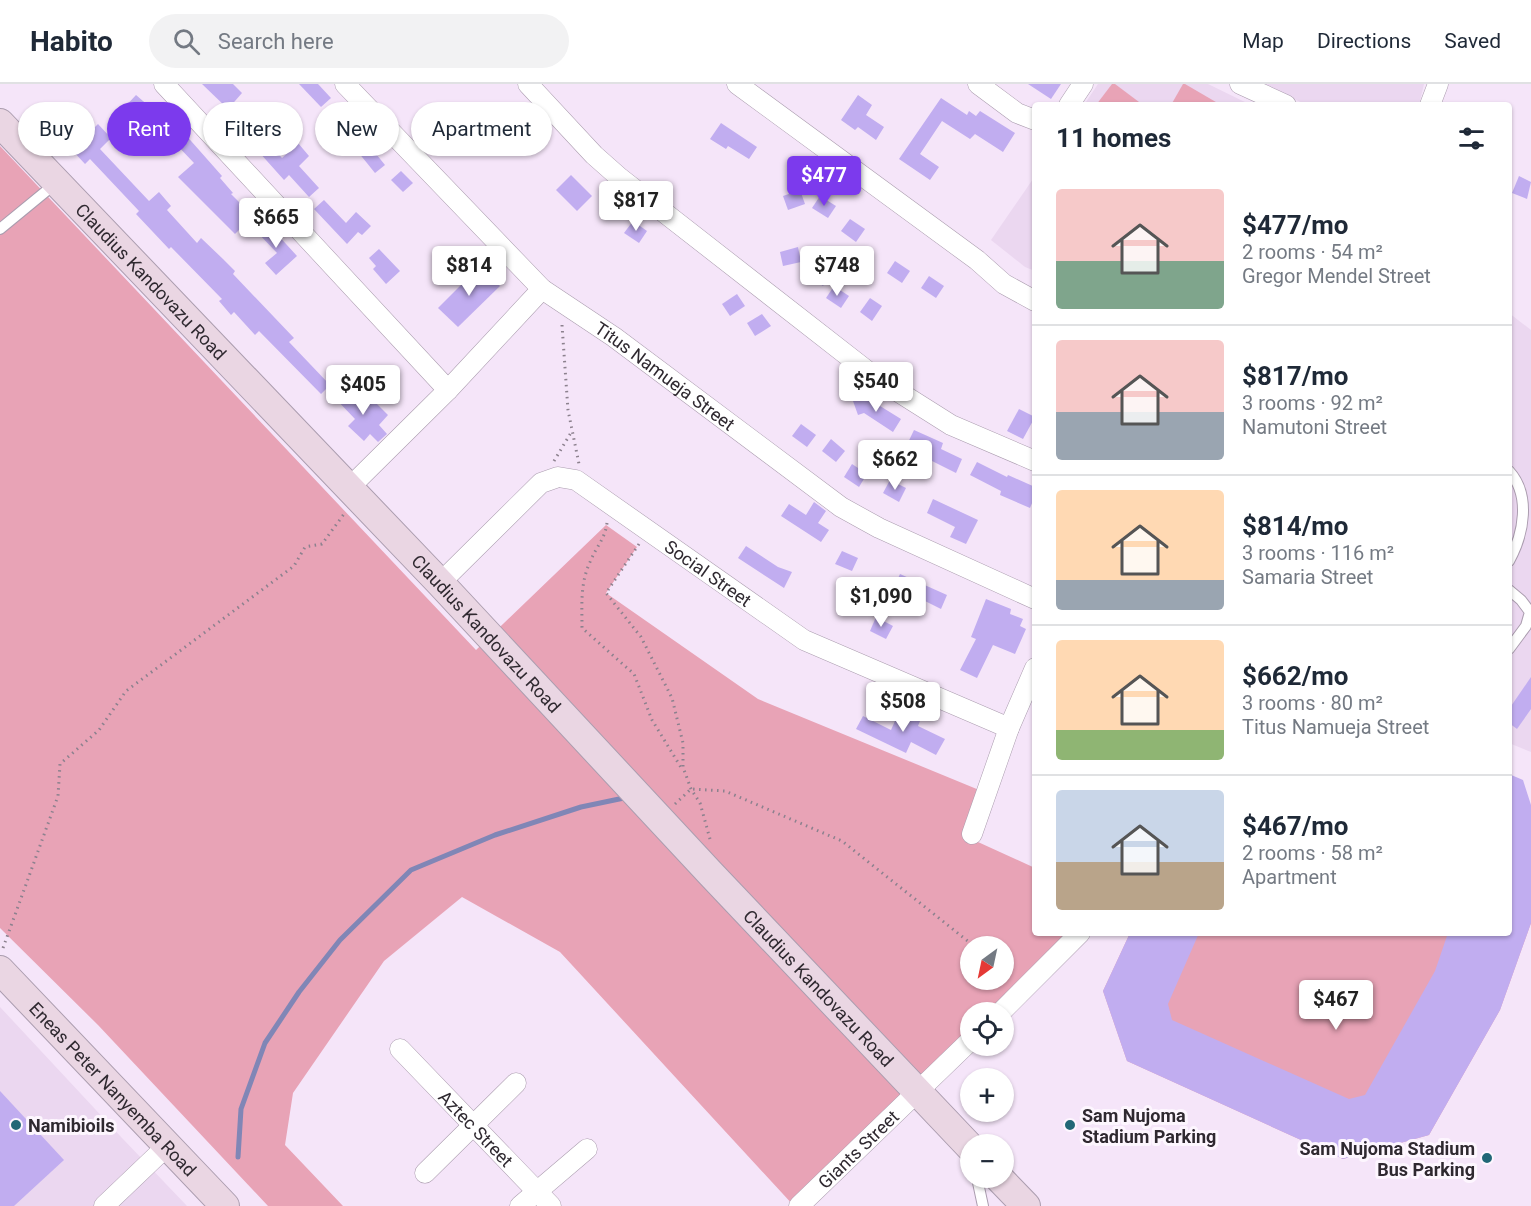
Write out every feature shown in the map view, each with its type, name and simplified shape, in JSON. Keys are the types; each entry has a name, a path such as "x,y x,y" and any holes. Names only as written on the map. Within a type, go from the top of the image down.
{"street":[{"path":"164,84 448,390"},
{"name":"Titus Namueja Street","path":"345,84 542,289 626,346 841,507 879,528 1032,598"},
{"path":"528,84 620,178 875,377 951,425 1032,460"},
{"path":"737,84 977,260 1004,284 1032,299"},
{"path":"978,84 1017,113 1032,119"},
{"path":"1071,102 1083,84"},
{"path":"1240,84 1279,102"},
{"path":"1431,102 1438,84"},
{"name":"Claudius Kandovazu Road","path":"0,123 440,583 960,1136"},
{"path":"352,491 542,289"},
{"name":"Social Street","path":"541,483 558,477 582,483 804,640 1009,728"},
{"path":"440,583 541,483"},
{"path":"972,834 1009,728 1032,675"},
{"path":"1011,1002 1077,936"},
{"name":"Eneas Peter Nanyemba Road","path":"0,970 225,1206"},
{"name":"Aztec Street","path":"400,1049 551,1206"},
{"name":"Giants Street","path":"799,1206 960,1050"},
{"path":"425,1173 516,1083"},
{"path":"104,1206 168,1145"},
{"path":"520,1206 587,1149"},
{"path":"1009,1188 1026,1206"}],"lane":[{"path":"0,212 3,224 57,183"},
{"path":"1512,475 1524,492 1525,515 1512,552"},
{"path":"1512,592 1530,612 1526,626 1512,645"},
{"path":"979,1188 983,1206"}],"path":[{"path":"560,301 568,410 582,483"},
{"path":"541,483 573,430"},
{"path":"0,956 58,796 60,764 99,730 126,691 201,632 278,579 294,566 305,547 322,544 352,491"},
{"path":"610,503 605,537 590,560 581,586 582,628 634,674 652,720 700,803 710,837 711,874"},
{"path":"648,531 606,593 641,637 672,698 682,743 686,776"},
{"path":"659,818 691,789 725,791 842,841 961,936"}],"shaded area":[{"path":"1098,84 1208,84 1245,102 1086,102"},
{"path":"1112,84 1115,84 1139,102 1098,102"},
{"path":"1185,84 1216,102 1173,102"},
{"path":"1261,84 1424,84 1420,102 1300,102"},
{"path":"0,146 476,650 606,525 637,547 606,593 758,699 984,792 967,837 1032,867 1032,936 1077,936 1011,1002 960,1002 960,1050 794,1206 560,952 462,897 384,961 293,1093 285,1145 343,1206 268,1206 98,1025 0,928"},
{"path":"1032,180 1032,270 1025,267 991,240"},
{"path":"1512,315 1531,330 1531,752 1512,744"},
{"path":"1531,805 1531,923 1500,1010 1429,1135 1343,1159 1127,1061 1103,991 1129,936 1512,936 1512,916"},
{"path":"0,1007 122,1138 187,1206 0,1206"}],"building":[{"path":"202,84 233,84 242,93 234,102 221,102"},
{"path":"299,84 318,84 331,98 327,102 316,102"},
{"path":"1028,84 1061,84 1051,99"},
{"path":"136,95 144,102 129,102"},
{"path":"858,95 872,105 866,115 884,127 876,140 858,127 855,130 841,120"},
{"path":"941,98 967,115 969,111 976,116 980,111 1015,133 1003,152 975,134 970,139 942,121 920,154 939,167 930,180 899,159"},
{"path":"721,123 757,147 749,159 728,146 726,149 710,139"},
{"path":"98,124 107,134 107,142 100,149 149,201 159,192 171,206 167,210 197,243 201,238 223,259 235,271 233,274 294,338 289,342 330,385 321,394 259,331 255,335 234,312 231,315 219,301 222,299 136,214 139,211 90,159 85,164 78,156 95,156 95,127"},
{"path":"191,141 222,176 220,178 233,193 231,194 253,216 235,234 178,177 194,163 187,156 191,156"},
{"path":"303,149 309,156 299,166 319,188 309,197 289,175 284,180 263,156 282,158 303,156"},
{"path":"361,156 378,156 385,165 375,173"},
{"path":"401,171 413,183 403,192 391,180"},
{"path":"571,175 592,196 577,211 556,190"},
{"path":"1519,176 1531,182 1527,199 1512,193"},
{"path":"800,190 805,204 788,210 783,196"},
{"path":"820,196 836,206 828,218 812,208"},
{"path":"324,200 346,223 356,212 371,226 362,235 358,232 347,244 314,209"},
{"path":"850,219 865,229 856,242 841,231"},
{"path":"265,221 297,256 276,275 265,263 277,253 255,230"},
{"path":"633,221 647,231 639,243 624,233"},
{"path":"798,247 801,262 783,266 780,252"},
{"path":"379,249 400,271 386,284 373,269 376,266 369,258"},
{"path":"895,261 910,271 902,283 887,273"},
{"path":"816,264 832,274 823,286 808,276"},
{"path":"480,266 500,286 458,327 438,308"},
{"path":"929,276 944,286 936,298 921,288"},
{"path":"834,286 849,296 841,308 826,298"},
{"path":"737,294 745,306 730,316 722,304"},
{"path":"870,298 882,306 872,321 860,312"},
{"path":"762,314 771,326 755,336 747,323"},
{"path":"343,387 364,410 373,400 388,415 379,425 387,434 378,442 370,434 364,441 348,426 355,419 333,396"},
{"path":"869,394 872,401 901,419 893,432 864,413 858,415 853,401"},
{"path":"1019,409 1032,416 1032,422 1023,439 1007,431"},
{"path":"801,424 816,435 807,447 792,436"},
{"path":"914,430 943,443 941,449 962,459 956,473 930,460 926,467 902,455"},
{"path":"831,439 845,451 836,462 822,451"},
{"path":"977,462 1007,477 1008,475 1032,486 1030,508 1000,495 1001,491 970,475"},
{"path":"852,464 867,474 859,487 844,477"},
{"path":"890,480 906,488 899,502 883,493"},
{"path":"933,499 978,520 966,544 950,537 955,527 927,513"},
{"path":"814,502 826,511 818,523 829,530 821,542 781,516 789,504 806,515"},
{"path":"746,546 778,567 792,572 784,588 738,558"},
{"path":"842,551 858,558 852,571 835,564"},
{"path":"900,574 947,595 941,609 911,594 909,597 893,589"},
{"path":"986,599 1011,609 1010,614 1023,619 1020,626 1026,629 1015,654 993,645 977,678 960,670 976,639 971,637"},
{"path":"876,617 893,626 886,639 870,631"},
{"path":"1531,677 1531,709 1517,729 1512,725 1512,705"},
{"path":"902,705 915,711 912,717 920,721 918,726 945,739 936,755 911,742 906,753 856,729 863,716 891,730"},
{"path":"1512,775 1523,780 1531,805 1531,923 1500,1010 1429,1135 1343,1159 1127,1061 1103,991 1129,936 1198,936 1168,1004 1172,1020 1349,1099 1365,1095 1435,971 1447,936 1512,936"},
{"name":"Namibioils","path":"0,1091 64,1160 14,1206 0,1206"}],"waterway":[{"path":"238,1157 241,1109 265,1043 299,992 340,940 411,870 495,835 581,807 624,798"}],"place":[{"name":"Namibioils","path":"16,1125"},
{"name":"Sam Nujoma Stadium Parking","path":"1070,1125"},
{"name":"Sam Nujoma Stadium Bus Parking","path":"1487,1158"}]}
